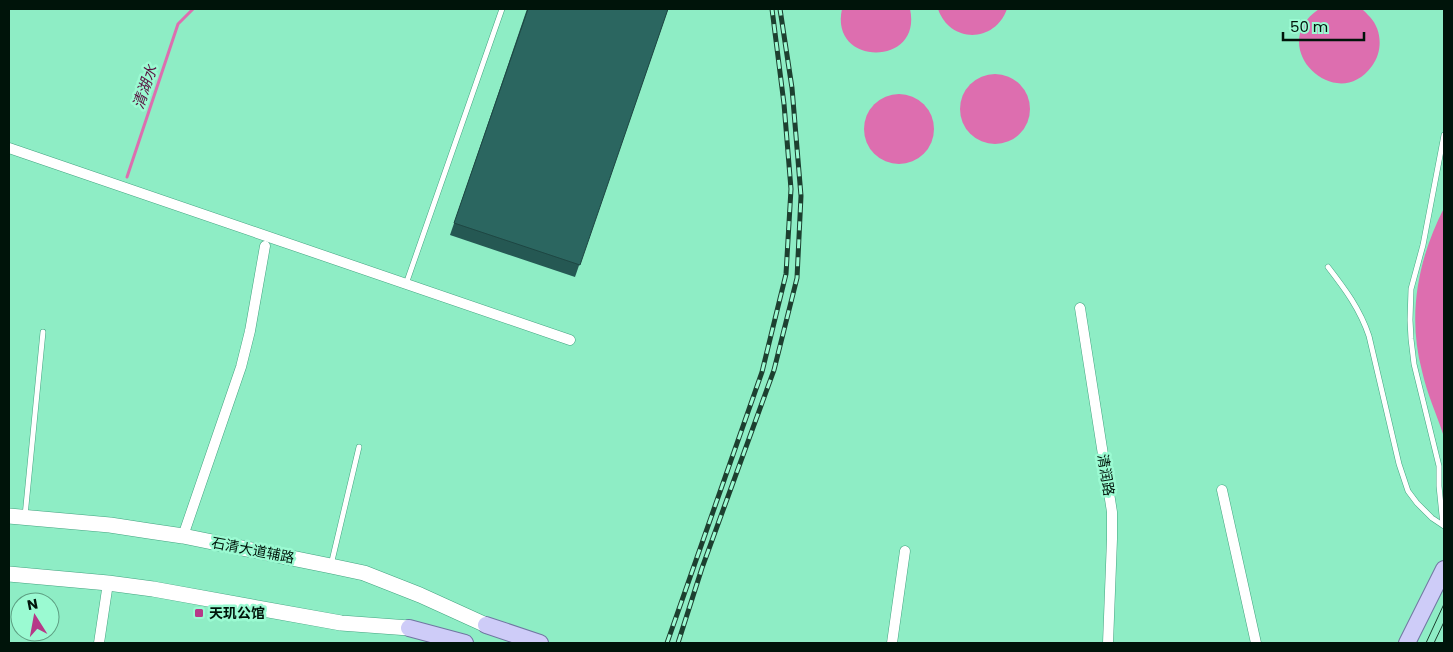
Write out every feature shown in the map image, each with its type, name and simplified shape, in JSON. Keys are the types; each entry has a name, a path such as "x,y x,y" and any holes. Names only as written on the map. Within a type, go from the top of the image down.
{"main road":[{"name":"石清大道辅路","path":"9,516 110,525 184,536 364,573 486,625"},
{"path":"1407,643 1444,569"},
{"path":"9,574 153,589 341,623 408,628 465,643"},
{"path":"486,625 540,643"}],"street":[{"path":"9,148 570,340"},
{"path":"184,536 241,368 250,331 265,246"},
{"name":"清润路","path":"1080,308 1112,512 1108,643"},
{"path":"1222,490 1256,643"},
{"path":"892,643 905,550"},
{"path":"99,643 108,583"}],"lane":[{"path":"406,284 502,9"},
{"path":"1444,134 1422,245 1411,289 1410,339 1414,364 1439,466 1439,486 1444,525"},
{"path":"1328,267 1364,320 1399,464 1408,491 1432,518 1444,525"},
{"path":"25,517 43,332"},
{"path":"331,566 359,447"}],"shaded area":[{"path":"842,9 910,9 910,28 903,42 891,50 876,52 861,50 849,42 842,28"},
{"path":"938,9 1007,9 1001,20 993,28 983,33 972,35 952,29"},
{"path":"1319,9 1361,9 1374,22 1380,41 1378,54 1372,66 1357,79 1341,83 1325,80 1311,70 1302,56 1299,41 1304,24"},
{"path":"995,74 1008,77 1020,84 1027,96 1030,109 1027,122 1020,134 1008,141 995,144 982,141 970,134 963,122 960,109 963,96 970,84 982,77"},
{"path":"899,94 912,97 924,104 931,116 934,129 931,142 924,154 912,161 899,164 886,161 874,154 867,142 864,129 867,116 874,104 886,97"},
{"path":"1444,208 1444,437 1424,380 1415,329 1418,288 1422,267 1427,247"}],"building":[{"path":"528,9 668,9 580,265 454,223"}],"waterway":[{"name":"清湖水","path":"127,177 178,24 193,9"}],"tram line":[{"path":"1426,643 1444,604"},
{"path":"1434,643 1444,622"}],"railway":[{"path":"667,643 762,372 786,274 791,189 784,104 772,9"},
{"path":"678,643 702,568 774,370 797,278 801,196 792,88 780,9"}],"place":[{"name":"天玑公馆","path":"199,613"}]}
